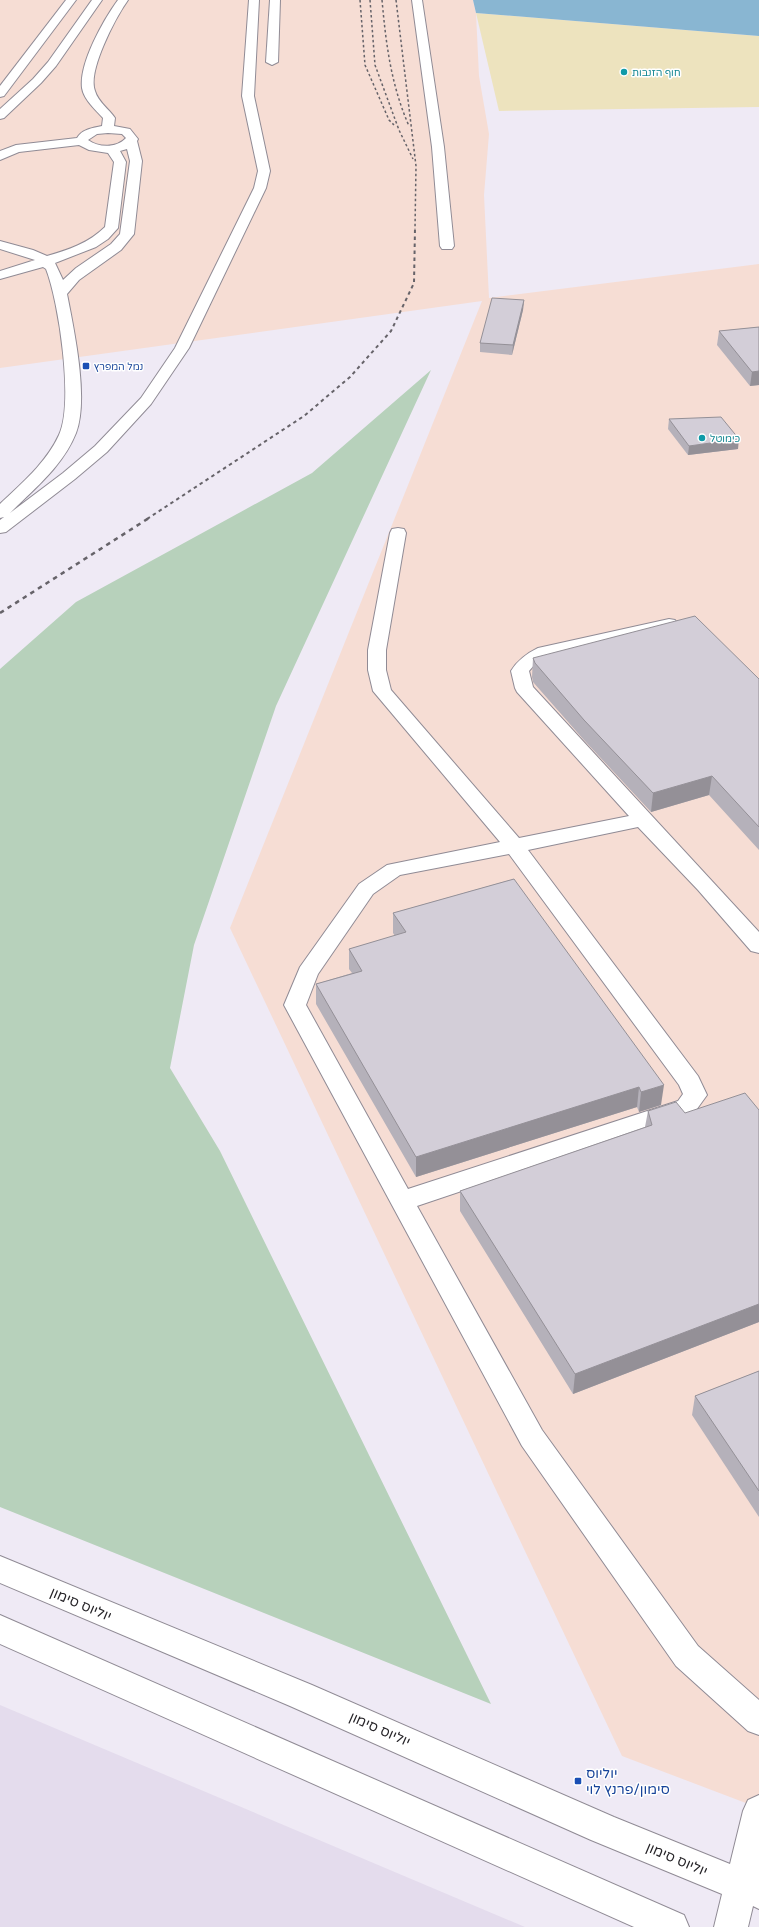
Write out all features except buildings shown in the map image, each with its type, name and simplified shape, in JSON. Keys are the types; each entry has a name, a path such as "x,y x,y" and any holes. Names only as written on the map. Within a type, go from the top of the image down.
{"street":[{"path":"0,94 71,0"},
{"path":"0,115 52,64 97,0"},
{"path":"108,129 109,118 91,96 88,87 95,52 117,7 123,0"},
{"path":"0,528 63,481 101,449 146,401 182,348 260,188 264,171 248,96 254,0"},
{"path":"272,62 275,0"},
{"path":"417,0 438,148 447,246"},
{"path":"60,293 75,276 112,251 122,242 127,234 136,161 131,142 132,136 129,133 108,129 88,133 84,136 82,141"},
{"path":"0,156 16,149 82,141 96,148 112,148 131,142"},
{"path":"0,275 71,252 98,241 107,234 111,228 120,162 112,148"},
{"path":"0,245 24,251 45,261 53,269 60,293 74,404 68,434 47,467 0,513"},
{"path":"398,533 377,650 377,670 382,691 514,846 690,1082 695,1095 686,1107 402,1201"},
{"path":"687,620 544,652 529,660 520,671 524,688 643,820 706,885 759,946"},
{"path":"643,820 394,870 366,888 308,972 294,1005 532,1438 687,1656 759,1720"},
{"name":"יוליוס סימון","path":"0,1568 96,1611 341,1712 665,1855 750,1889"},
{"path":"0,1629 672,1927"},
{"path":"732,1927 750,1889 759,1811"}],"shaded area":[{"path":"0,0 473,0 476,13 479,76 489,134 484,195 489,298 759,264 759,1808 622,1756 230,928 482,301 0,368"},
{"path":"0,1705 525,1927 0,1927"}],"green space":[{"path":"431,370 276,706 194,945 170,1068 220,1151 491,1704 0,1507 0,669 76,602 312,473"}],"sand":[{"name":"חוף הזנבות","path":"476,13 759,36 759,107 499,111"}],"water":[{"path":"473,0 759,0 759,36 476,13"}],"railway":[{"path":"360,0 365,65 389,120 394,125"},
{"path":"370,0 375,65 399,130 413,159"},
{"path":"382,0 390,64 398,95 409,126"},
{"path":"396,0 416,166 415,229"},
{"path":"147,519 304,416 350,377 391,331 414,283 415,228"},
{"path":"0,613 149,518"}],"place":[{"name":"חוף הזנבות","path":"624,72"},
{"name":"נמל המפרץ","path":"86,366"},
{"name":"כימוטל","path":"702,438"},
{"name":"יוליוס סימון/פרנץ לוי","path":"578,1781"}]}
